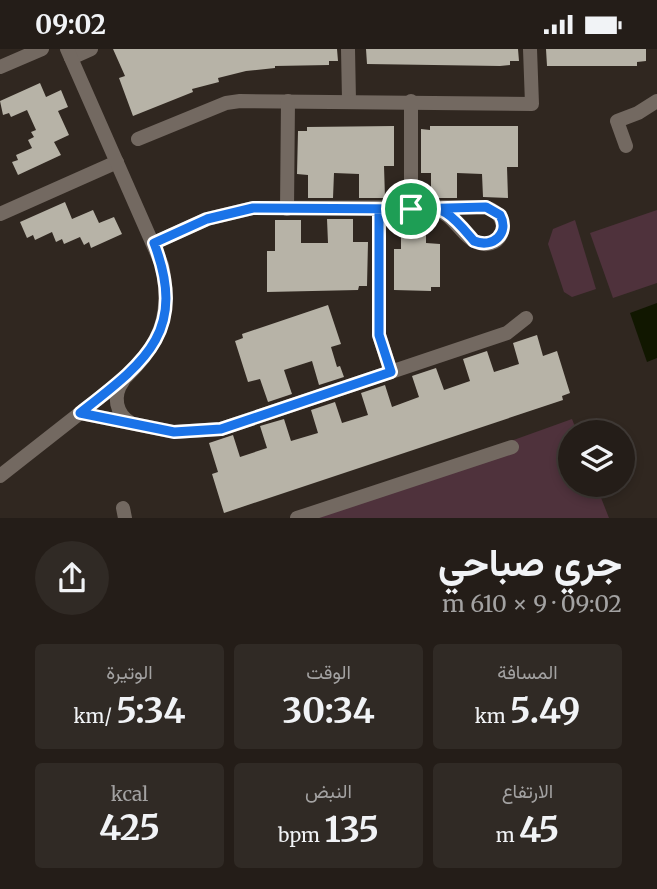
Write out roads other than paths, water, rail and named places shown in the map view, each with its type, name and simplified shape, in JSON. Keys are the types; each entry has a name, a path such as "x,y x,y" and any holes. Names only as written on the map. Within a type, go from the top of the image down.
{"street":[{"path":"0,67 42,49"},
{"path":"91,49 69,54 154,243 167,286 162,327 152,347 119,387 117,405 123,417 136,425"},
{"path":"348,49 349,100"},
{"path":"138,139 226,103 240,101 349,100 532,104 530,49"},
{"path":"287,209 288,101"},
{"path":"411,101 411,209"},
{"path":"626,146 617,121 638,113 657,101"},
{"path":"0,214 117,162"},
{"path":"154,243 207,219 253,208 435,209"},
{"path":"379,209 379,335 391,372"},
{"path":"80,413 174,432 221,429 507,333 526,318"},
{"path":"1,484 80,413 126,377"},
{"path":"297,518 512,447"}]}
